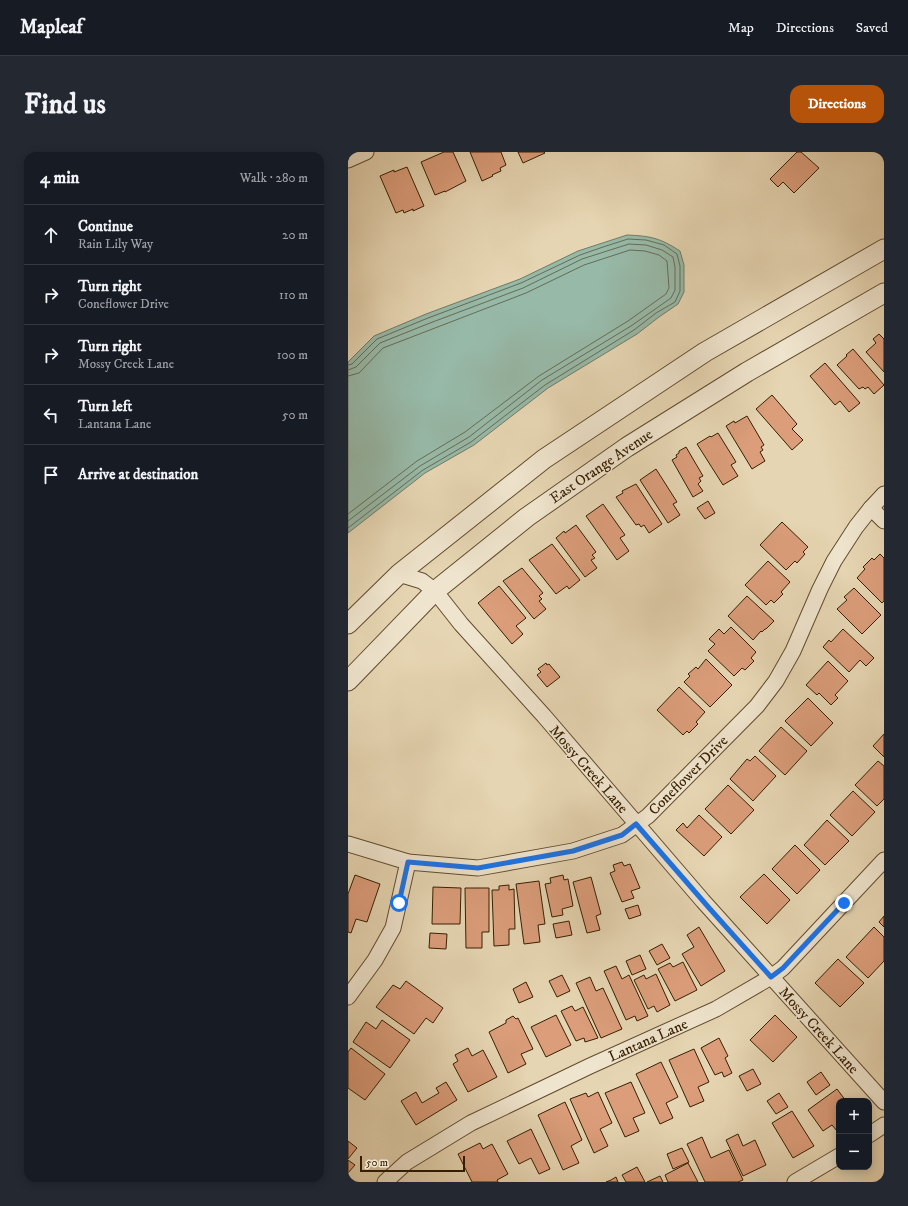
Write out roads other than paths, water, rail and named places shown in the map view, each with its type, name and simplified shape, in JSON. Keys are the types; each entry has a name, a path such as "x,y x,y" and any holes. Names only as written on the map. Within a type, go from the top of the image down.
{"street":[{"path":"348,160 366,152"},
{"path":"348,624 399,574 544,459 705,352 884,249"},
{"name":"East Orange Avenue","path":"348,681 435,592 527,516 627,447 747,372 884,293"},
{"name":"Coneflower Drive","path":"348,844 408,862 478,868 573,851 622,835 648,816 757,706 776,681 793,651 820,589 834,562 856,527 884,494"},
{"path":"871,508 884,521"},
{"name":"Mossy Creek Lane","path":"399,574 422,581 435,592 461,624 544,716 710,909 884,1102"},
{"name":"Lantana Lane","path":"385,1182 407,1162 471,1123 590,1066 716,1009 771,977 783,968 884,860"},
{"path":"348,997 375,960 393,928 408,862"},
{"path":"870,1134 884,1125"},
{"path":"795,1182 836,1158"}],"water":[{"path":"627,235 655,238 680,251 684,265 684,292 678,304 637,334 548,388 474,445 425,473 348,533 348,362 374,336 426,314 520,279 578,251"}]}
